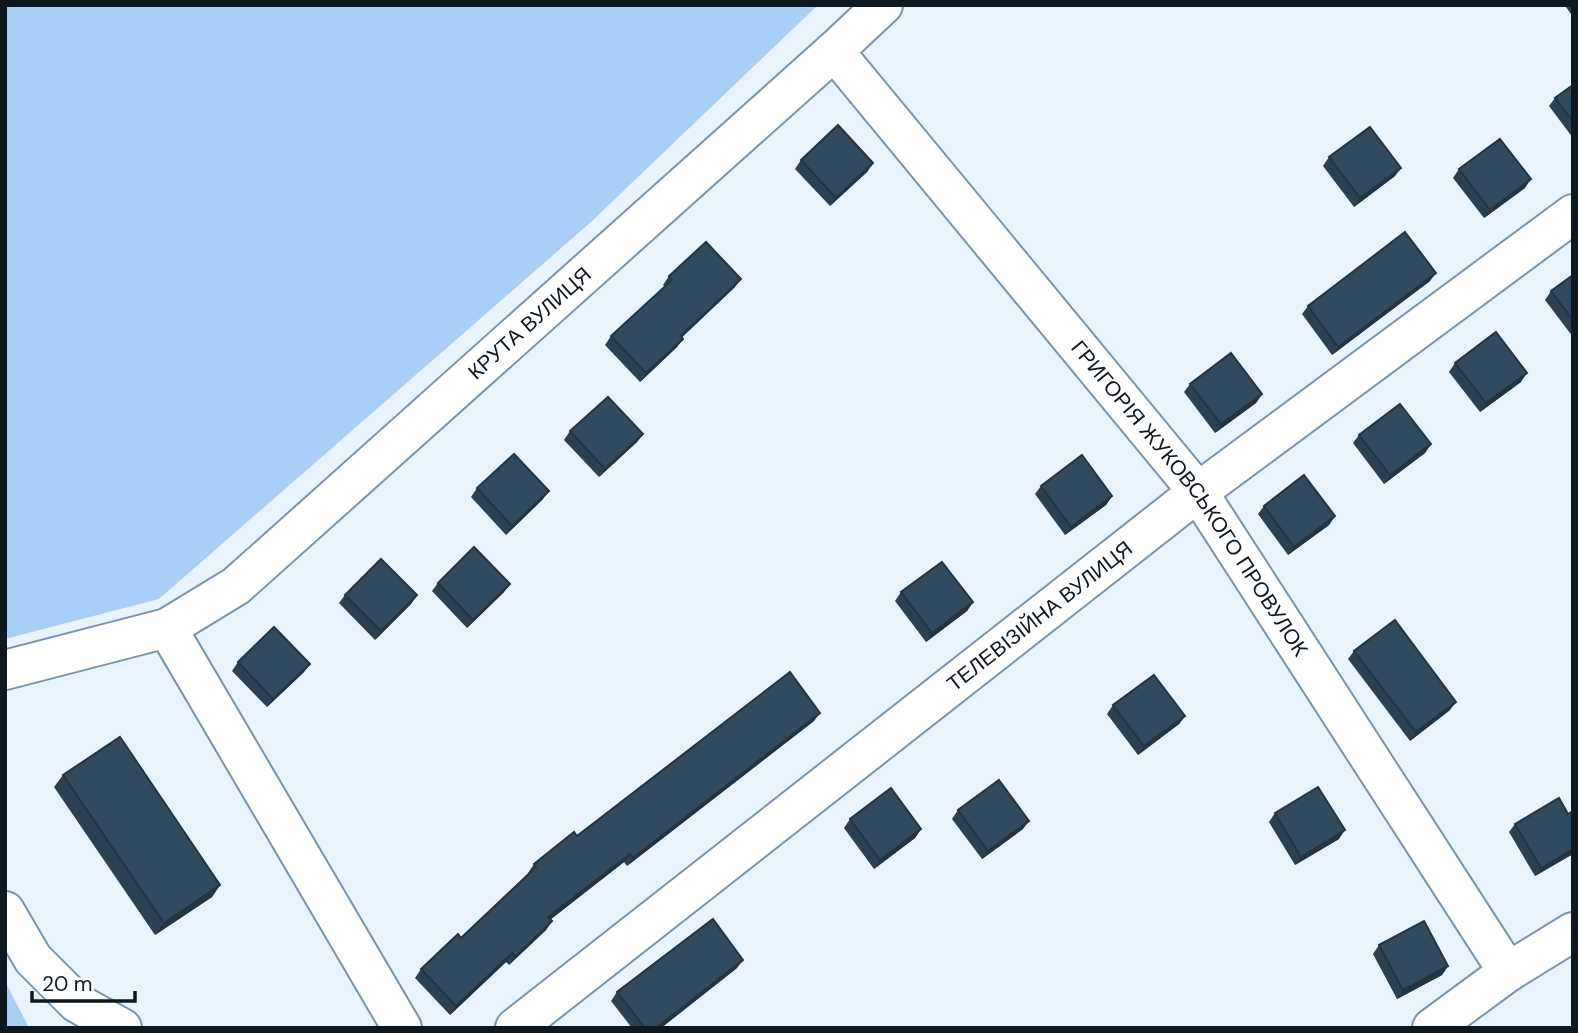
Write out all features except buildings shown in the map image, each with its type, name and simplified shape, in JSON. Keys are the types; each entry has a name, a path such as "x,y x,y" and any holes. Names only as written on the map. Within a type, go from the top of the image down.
{"street":[{"name":"КРУТА ВУЛИЦЯ","path":"5,670 167,628 236,586 883,5"},
{"name":"ГРИГОРІЯ ЖУКОВСЬКОГО ПРОВУЛОК","path":"834,51 1198,492 1508,972"},
{"name":"ТЕЛЕВІЗІЙНА ВУЛИЦЯ","path":"515,1028 1198,492 1573,214"},
{"path":"167,628 402,1028"},
{"path":"5,911 33,959 78,1003 122,1028"},
{"path":"1432,1028 1508,972 1573,932"}],"shaded area":[{"path":"5,5 818,5 591,222 159,599 5,639"},
{"path":"5,981 29,1028 5,1028"}]}
